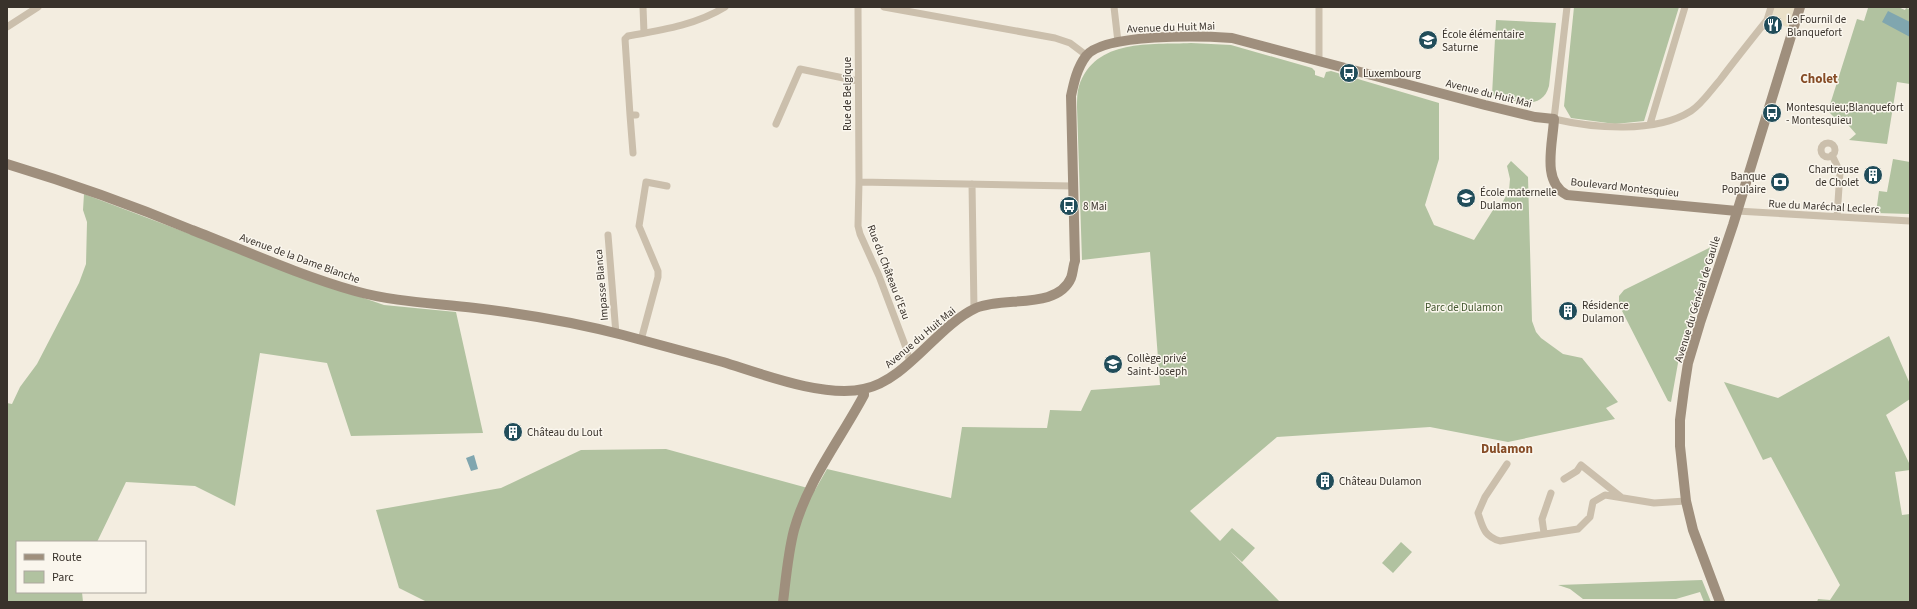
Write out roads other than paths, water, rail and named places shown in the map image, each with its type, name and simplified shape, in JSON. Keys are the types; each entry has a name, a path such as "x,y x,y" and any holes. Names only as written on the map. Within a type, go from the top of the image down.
{"main road":[{"name":"Avenue du Général de Gaulle","path":"1720,602 1693,530 1686,501 1680,446 1680,420 1684,389 1688,363 1800,7"},
{"name":"Avenue du Huit Mai","path":"618,334 808,386 833,390 864,390 881,382 910,362 961,317 974,309 987,304 1055,295 1064,288 1071,277 1075,261 1071,96 1075,77 1086,55 1098,48 1118,42 1200,36 1232,38 1485,105 1535,117 1554,119"},
{"name":"Boulevard Montesquieu","path":"1554,119 1552,176 1557,187 1567,195 1737,211"},
{"name":"Avenue de la Dame Blanche","path":"7,164 81,187 266,260 354,291 387,300 539,316 618,334"},
{"path":"783,602 794,530 802,506 828,453 864,396 864,390"}],"street":[{"path":"7,27 38,7"},
{"path":"643,7 644,33"},
{"path":"633,153 633,115 624,43 628,36 689,23 715,13 725,7"},
{"name":"Rue de Belgique","path":"858,7 859,182"},
{"path":"884,7 1055,38 1070,43 1086,55"},
{"path":"1114,7 1118,42"},
{"path":"1319,7 1319,60"},
{"path":"1554,119 1567,7"},
{"path":"1650,124 1685,7"},
{"name":"Avenue du Huit Mai","path":"1554,119 1609,128 1650,124 1673,119 1695,108 1767,20 1771,7"},
{"path":"776,124 800,69 858,81"},
{"path":"1832,155 1840,172 1837,217"},
{"path":"641,340 658,278 658,272 640,232 639,221 646,182 667,186"},
{"path":"859,182 1072,186"},
{"name":"Rue du Château d'Eau","path":"859,182 858,226 860,234 879,276 910,362"},
{"path":"972,184 974,309"},
{"name":"Rue du Maréchal Leclerc","path":"1737,211 1910,221"},
{"name":"Impasse Blanca","path":"608,235 618,334"},
{"path":"1507,464 1485,497 1478,513 1483,529 1491,538 1500,541 1544,533 1578,529 1590,517 1593,502 1605,495 1654,503 1686,501"},
{"path":"1564,478 1581,466 1623,499"},
{"path":"1544,533 1542,519 1551,493"}],"water":[{"path":"1888,11 1910,22 1910,37 1882,22"},
{"path":"474,455 478,469 471,471 466,458"}],"place":[{"name":"Le Fournil de Blanquefort","path":"1773,25"},
{"name":"École élémentaire Saturne","path":"1428,40"},
{"name":"Luxembourg","path":"1349,73"},
{"name":"Montesquieu;Blanquefort - Montesquieu","path":"1772,113"},
{"name":"Chartreuse de Cholet","path":"1873,175"},
{"name":"Banque Populaire","path":"1780,182"},
{"name":"École maternelle Dulamon","path":"1466,198"},
{"name":"8 Mai","path":"1069,206"},
{"name":"Résidence Dulamon","path":"1568,311"},
{"name":"Collège privé Saint-Joseph","path":"1113,364"},
{"name":"Château du Lout","path":"513,432"},
{"name":"Château Dulamon","path":"1325,481"}],"district":[{"name":"Cholet","path":"1819,78"},
{"name":"Dulamon","path":"1507,448"}],"park label":[{"name":"Parc de Dulamon","path":"1464,307"}]}
